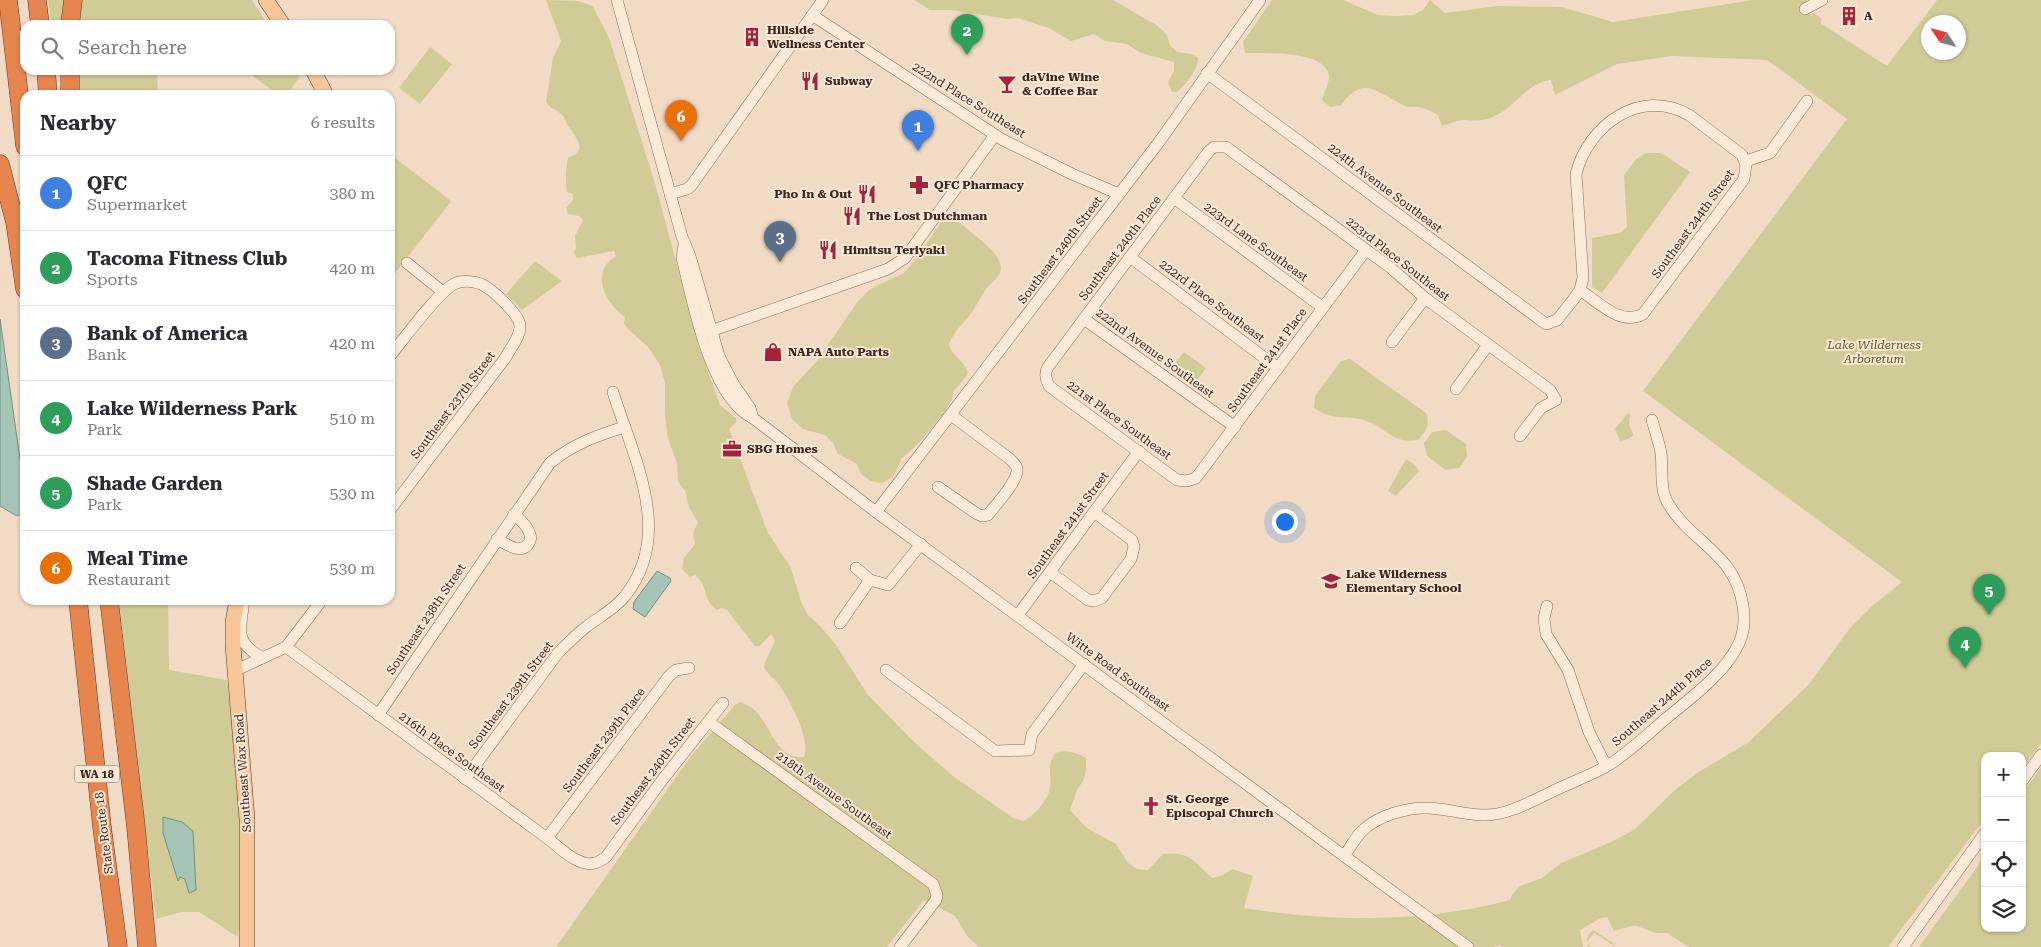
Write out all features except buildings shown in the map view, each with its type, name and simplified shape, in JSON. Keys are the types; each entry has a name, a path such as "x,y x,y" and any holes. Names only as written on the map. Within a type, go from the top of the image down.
{"highway":[{"path":"8,0 20,103"},
{"path":"37,0 39,20"},
{"path":"71,20 73,0"},
{"path":"46,75 48,90"},
{"path":"70,75 70,90"},
{"path":"0,164 15,222 20,256"},
{"path":"73,605 88,679"},
{"name":"State Route 18","path":"79,605 88,679 102,827 118,947"},
{"name":"WA 18","path":"109,605 136,827 147,947"}],"main road":[{"path":"266,0 280,20"},
{"path":"316,75 323,90"},
{"name":"Southeast Wax Road","path":"236,605 233,622 234,671 247,819 246,947"}],"street":[{"name":"Witte Road Southeast","path":"617,0 684,245 690,256 711,331 724,368 750,408 753,418"},
{"path":"670,194 691,186 823,0"},
{"name":"Southeast 240th Street","path":"876,512 1119,194 1260,0"},
{"path":"1805,9 1822,0"},
{"name":"222nd Place Southeast","path":"812,15 995,135 1072,174 1119,194"},
{"name":"224th Avenue Southeast","path":"1208,73 1546,324 1557,320 1580,290"},
{"name":"Southeast 244th Street","path":"1580,290 1624,317 1632,318 1643,314 1744,179 1746,162 1770,153 1807,102"},
{"path":"1580,290 1584,270 1576,174 1589,144 1603,126 1618,116 1639,108 1660,106 1681,110 1739,152 1746,162"},
{"path":"689,286 695,292 703,322 711,331 897,265 995,135"},
{"name":"Southeast 240th Place","path":"1046,371 1209,151 1220,146"},
{"name":"223rd Place Southeast","path":"1220,146 1230,148 1391,268 1425,298 1550,390 1556,400 1540,408 1520,436"},
{"name":"223rd Lane Southeast","path":"1174,198 1322,307"},
{"name":"Witte Road Southeast","path":"684,245 682,258 702,337 716,372 744,414 753,418 876,512 1468,947"},
{"name":"Southeast 241st Place","path":"1187,481 1196,478 1366,250"},
{"name":"222rd Place Southeast","path":"1130,257 1278,368"},
{"path":"395,350 443,292 407,264"},
{"name":"Southeast 237th Street","path":"395,503 506,357 519,334 520,325 513,311 482,284 469,281 455,284 443,292"},
{"path":"1392,342 1425,298"},
{"name":"222nd Avenue Southeast","path":"1084,319 1234,427"},
{"path":"1456,389 1488,345"},
{"name":"221st Place Southeast","path":"1046,371 1049,386 1177,480 1187,481"},
{"name":"Southeast 239th Street","path":"465,779 558,653 626,596 644,561 649,537 649,517 644,487 613,392"},
{"path":"938,487 977,514 982,516 988,515 1014,480 1017,472 1015,465 1010,459 950,415"},
{"name":"Southeast 244th Place","path":"1344,856 1363,830 1393,814 1410,809 1428,808 1482,816 1493,815 1514,810 1606,766 1633,747 1728,663 1740,642 1744,628 1743,608 1737,582 1721,558 1675,514 1667,503 1664,494 1660,452 1652,420"},
{"name":"Southeast 238th Street","path":"378,715 550,463 567,449 590,438 624,428"},
{"name":"Southeast 241st Street","path":"1018,616 1139,451"},
{"path":"1050,572 1088,600 1094,601 1102,598 1131,559 1134,547 1132,540 1094,512"},
{"path":"497,539 520,549 525,548 529,544 529,531 514,514"},
{"path":"856,568 870,580 888,584 921,544"},
{"path":"840,623 870,580"},
{"path":"243,605 240,632 242,641 246,647 263,658"},
{"path":"234,671 286,647 318,605"},
{"path":"1547,606 1544,618 1546,634 1568,670 1589,732 1606,766"},
{"name":"216th Place Southeast","path":"286,647 577,859 587,864 595,863 606,857"},
{"path":"886,670 995,750 1029,750 1032,734 1084,664"},
{"name":"Southeast 239th Place","path":"547,838 668,676 676,670 688,668"},
{"name":"Southeast 240th Street","path":"606,857 663,779 723,703"},
{"name":"218th Avenue Southeast","path":"708,722 933,884 937,895 936,900 900,947"},
{"path":"2026,776 2041,755"},
{"path":"1903,947 1981,839"}],"green space":[{"path":"48,0 68,0 66,20 51,20"},
{"path":"80,0 252,0 265,20 78,20"},
{"name":"Lake Wilderness Arboretum","path":"546,0 578,1 593,6 610,41 655,183 698,344 720,405 736,418 736,423 729,429 768,533 791,568 801,602 808,615 836,645 868,695 915,743 953,776 1013,818 1024,821 1037,811 1044,802 1049,792 1050,767 1055,753 1075,753 1086,758 1086,770 1070,810 1087,828 1116,844 1128,863 1137,869 1148,870 1163,854 1180,854 1191,858 1212,878 1223,875 1232,869 1253,876 1244,908 1311,916 1377,918 1444,913 1510,900 1520,886 1542,878 1561,863 1609,843 1634,830 1674,791 1697,773 1749,742 1809,684 1850,628 1872,606 1902,582 1643,391 1847,119 1767,60 1672,56 1617,64 1555,95 1551,80 1542,82 1528,90 1510,107 1495,116 1480,120 1459,121 1442,126 1438,115 1433,112 1422,108 1406,107 1372,89 1364,88 1357,90 1349,95 1341,105 1330,107 1322,100 1329,78 1326,69 1319,62 1294,55 1245,53 1243,42 1272,0 1343,0 1378,15 1397,16 1413,15 1423,10 1430,0 1445,13 1497,6 1562,7 1613,22 1753,0 1806,0 1811,16 1814,13 1822,19 1820,23 1887,66 1921,21 1921,60 1966,60 1966,15 1926,15 1937,0 2041,0 2041,744 2026,764 2026,752 1981,752 1981,823 1888,947 1689,947 1667,933 1655,933 1637,926 1614,931 1607,917 1601,918 1580,930 1583,947 1502,947 1500,945 1493,947 979,947 967,936 955,916 924,900 887,947 556,947 691,756 735,705 740,702 758,713 779,746 794,756 804,757 805,740 789,700 764,667 775,641 771,634 760,646 755,646 727,610 722,608 717,610 712,606 699,579 695,575 690,577 682,569 684,558 695,544 693,533 698,522 689,508 685,491 678,482 677,463 668,439 665,414 665,383 660,365 648,347 627,328 624,323 625,317 611,304 606,296 602,279 603,270 616,256 614,251 577,258 574,253 576,247 575,236 583,220 579,216 568,214 566,208 573,200 573,194 567,192 566,175 568,158 575,155 579,147 576,137 563,116 546,102 553,58 561,41"},
{"path":"914,0 1113,0 1158,26 1167,35 1170,45 1177,52 1192,54 1198,58 1197,63 1194,72 1184,85 1177,92 1172,92 1168,82 1174,71 1174,62 1141,53 1127,44 1105,41 1094,34 1071,41 1049,28 1018,18 1007,19 951,10 930,10"},
{"path":"430,47 452,64 420,104 399,88"},
{"path":"75,75 157,75 158,90 76,90"},
{"path":"251,75 300,76 291,89 292,90 272,90"},
{"path":"1646,153 1661,153 1690,172 1602,293 1592,287 1592,238 1620,233 1627,227 1624,175 1636,159"},
{"path":"395,158 451,201 395,274"},
{"path":"944,218 949,218 962,224 988,246 998,259 1001,271 998,277 986,289 949,344 950,348 967,369 968,374 953,392 953,397 944,413 919,443 902,458 893,477 882,483 871,481 861,474 857,464 838,454 833,443 825,435 803,429 792,419 787,403 793,387 816,362 858,301 870,289 904,273 917,258"},
{"path":"535,261 562,281 522,310 506,294"},
{"path":"1184,352 1206,368 1197,381 1174,364"},
{"path":"1350,359 1426,413 1427,428 1418,440 1403,440 1362,419 1335,417 1314,408 1315,396 1341,361"},
{"path":"1628,413 1630,414 1629,425 1634,435 1620,441 1615,429"},
{"path":"1446,430 1466,444 1467,457 1459,468 1446,470 1427,456 1424,443 1432,432"},
{"path":"1406,459 1414,464 1419,471 1396,496 1388,491"},
{"path":"120,605 168,605 169,670 227,680 239,776 241,903 238,937 199,912 182,912 156,919"},
{"path":"2041,767 2041,947 1919,947 1981,862 1981,932 2026,932 2026,788"},
{"path":"1593,930 1612,942 1616,947 1594,933 1587,942 1588,936"}],"shaded area":[{"path":"0,319 20,459 20,514 17,516 0,506"},
{"path":"657,571 670,578 671,581 645,617 633,609 634,602"},
{"path":"163,817 182,822 193,831 196,890 189,893 185,879 180,877 178,881 163,833"}],"place":[{"name":"A","path":"1849,16"},
{"name":"Hillside Wellness Center","path":"752,37"},
{"name":"Tacoma Fitness Club","path":"967,55"},
{"name":"Subway","path":"810,81"},
{"name":"daVine Wine & Coffee Bar","path":"1007,84"},
{"name":"Meal Time","path":"681,141"},
{"name":"QFC","path":"918,151"},
{"name":"QFC Pharmacy","path":"919,185"},
{"name":"Pho In & Out","path":"867,194"},
{"name":"The Lost Dutchman","path":"852,216"},
{"name":"Himitsu Teriyaki","path":"828,250"},
{"name":"Bank of America","path":"780,262"},
{"name":"NAPA Auto Parts","path":"773,352"},
{"name":"SBG Homes","path":"732,449"},
{"name":"Lake Wilderness Elementary School","path":"1331,581"},
{"name":"Shade Garden","path":"1989,615"},
{"name":"Lake Wilderness Park","path":"1965,668"},
{"name":"St. George Episcopal Church","path":"1151,806"}]}
